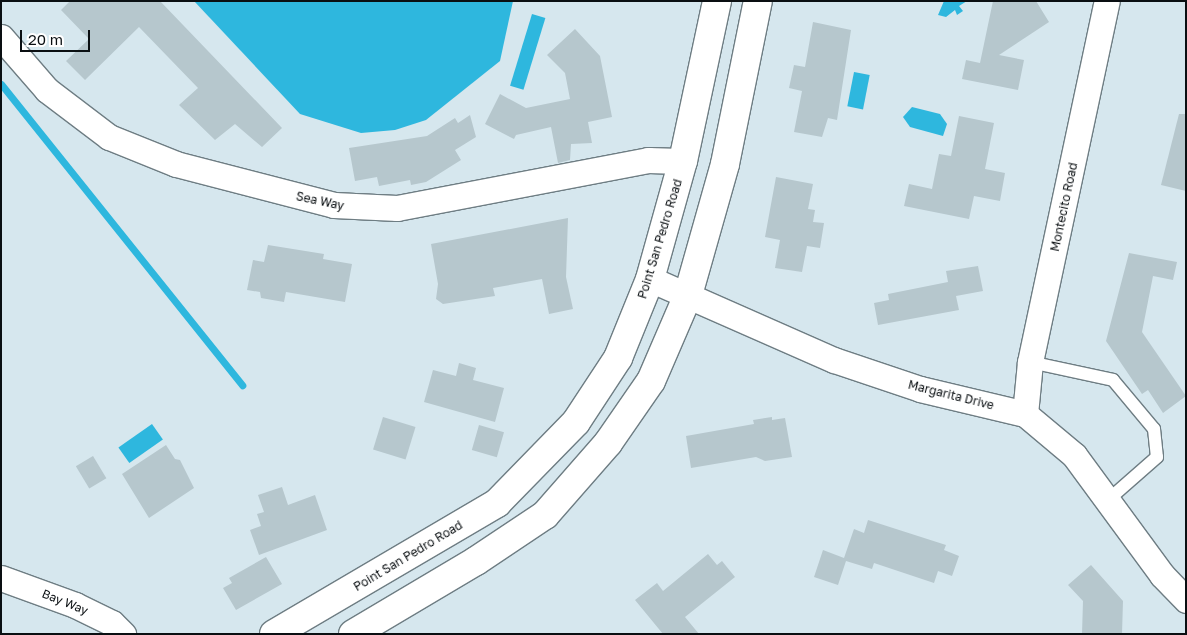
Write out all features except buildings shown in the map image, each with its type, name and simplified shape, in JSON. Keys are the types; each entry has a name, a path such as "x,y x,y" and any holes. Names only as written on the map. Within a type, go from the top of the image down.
{"main road":[{"name":"Point San Pedro Road","path":"274,634 497,503 576,422 618,358 650,279 683,162 717,1"},
{"path":"353,634 476,561 545,515 608,443 651,381 688,296 725,164 758,1"}],"street":[{"name":"Montecito Road","path":"1025,414 1030,362 1107,1"},
{"name":"Sea Way","path":"1,36 52,95 108,138 176,164 334,205 397,208 648,160 683,162"},
{"name":"Margarita Drive","path":"650,279 834,360 920,389 1025,414 1074,455 1109,499 1162,575 1186,600"},
{"name":"Bay Way","path":"1,578 75,605 112,623 124,634"}],"lane":[{"path":"1030,362 1114,380 1154,429 1157,457 1109,499"}],"water":[{"path":"194,1 513,1 500,61 426,120 395,130 361,133 300,114"},
{"path":"944,1 967,1 959,6 963,11 957,15 955,10 946,17 938,15"},
{"path":"532,14 545,18 523,90 510,86"},
{"path":"854,72 870,75 863,109 847,106"},
{"path":"912,107 940,114 947,124 943,136 910,127 903,117"},
{"path":"152,424 163,440 129,463 118,448"}],"waterway":[{"path":"1,84 242,385"}]}
